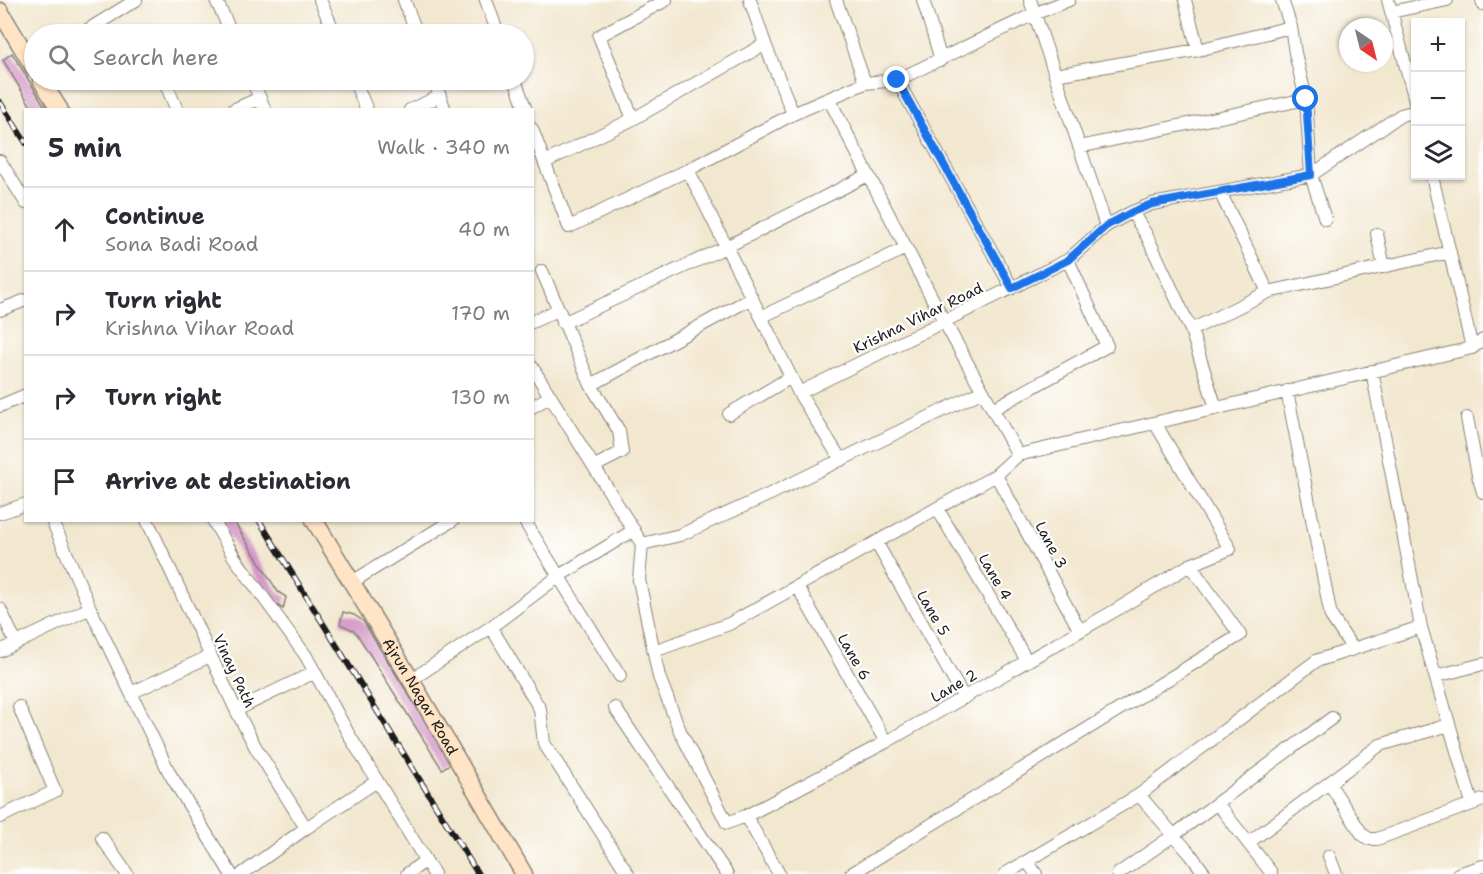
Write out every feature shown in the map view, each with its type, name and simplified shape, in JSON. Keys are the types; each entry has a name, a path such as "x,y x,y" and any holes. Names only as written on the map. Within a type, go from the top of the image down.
{"street":[{"path":"97,24 136,0"},
{"path":"216,0 227,24"},
{"path":"320,0 331,24"},
{"path":"404,0 413,24"},
{"path":"486,0 494,24"},
{"path":"633,119 599,36 666,0"},
{"path":"750,0 793,114"},
{"path":"836,0 865,83"},
{"path":"923,0 941,60"},
{"path":"1030,0 1106,226"},
{"path":"534,134 569,227 688,170 793,114 865,83 897,80 1034,14 1069,0"},
{"path":"1185,0 1198,50"},
{"path":"1282,0 1291,27 1306,99 1311,175 1325,219"},
{"path":"1411,85 1390,6 1447,0"},
{"path":"0,10 24,50"},
{"path":"1055,75 1198,50 1291,27"},
{"path":"545,162 633,119 765,44"},
{"path":"897,80 1012,288"},
{"path":"47,90 59,108"},
{"path":"168,90 176,108"},
{"path":"243,108 263,104 257,90"},
{"path":"358,90 366,108"},
{"path":"438,90 444,108"},
{"path":"518,90 524,108"},
{"path":"414,108 440,96"},
{"path":"828,99 944,321 1018,455"},
{"path":"1079,147 1306,99"},
{"name":"Krishna Vihar Road","path":"799,393 1068,260 1106,226 1132,212 1152,204 1311,175 1401,115 1411,112"},
{"path":"0,161 24,200"},
{"path":"688,170 799,393 841,460"},
{"path":"563,323 726,247 868,175"},
{"path":"1433,180 1472,348"},
{"path":"1220,192 1268,292"},
{"path":"1132,212 1147,236 1191,330 1216,408"},
{"path":"1377,234 1384,267"},
{"path":"761,317 906,248"},
{"path":"1191,330 1268,292 1450,252"},
{"path":"993,409 1107,346 1068,260"},
{"path":"542,271 591,385 619,431 622,452 595,466"},
{"path":"591,385 752,298"},
{"path":"0,310 24,301"},
{"path":"534,321 558,310"},
{"path":"534,370 642,543 639,580 654,651 729,624 996,475 1018,455 1472,348 1483,340"},
{"path":"1329,783 1362,834 1369,839 1390,835 1478,802 1449,725 1421,627 1372,371"},
{"path":"729,414 791,377"},
{"path":"642,543 680,535 983,391"},
{"path":"1287,391 1331,616 1353,649"},
{"path":"0,406 24,396"},
{"path":"534,406 551,396"},
{"path":"1467,418 1483,492"},
{"name":"Lane 2","path":"654,651 659,677 680,731 728,823 746,816 964,698 1190,565 1230,549 1155,423"},
{"name":"Lane 3","path":"996,475 1080,631"},
{"path":"0,513 24,505"},
{"name":"Lane 4","path":"937,508 1027,661"},
{"path":"53,522 90,608 170,774 231,874"},
{"name":"Vinay Path","path":"148,522 236,710 261,757 306,828"},
{"path":"214,522 234,556 306,656 349,735 434,874"},
{"name":"Ajrun Nagar Road","path":"315,522 524,874"},
{"path":"525,522 620,676"},
{"path":"352,582 434,525"},
{"path":"411,680 491,627 559,576 634,530"},
{"name":"Lane 5","path":"876,542 964,698"},
{"path":"851,874 1239,635 1190,565"},
{"name":"Lane 6","path":"797,586 886,742"},
{"path":"0,651 90,608"},
{"path":"0,609 16,643"},
{"path":"491,627 540,709 544,743 628,874"},
{"path":"1005,874 1139,795 1316,661 1421,627"},
{"path":"131,693 210,656"},
{"path":"1436,676 1483,664"},
{"path":"236,710 315,672"},
{"path":"0,817 55,791 19,707"},
{"path":"615,708 727,874"},
{"path":"1118,874 1332,718"},
{"path":"1248,843 1380,745 1449,725"},
{"path":"242,874 306,828 377,782"},
{"path":"1139,795 1205,874"},
{"path":"1217,803 1272,874"},
{"path":"746,816 778,874"},
{"path":"102,838 127,874"},
{"path":"1329,856 1336,874"},
{"path":"407,874 425,861"},
{"path":"1027,861 1036,874"},
{"path":"1458,874 1483,866"}],"building":[{"path":"12,53 24,73 24,90 35,90 46,108 32,108 3,60"},
{"path":"220,522 234,522 278,592 286,597 283,609 270,601"},
{"path":"343,612 363,621 451,763 442,769 357,634 340,624"}],"railway":[{"path":"0,102 24,140"},
{"path":"260,522 478,874"}],"route":[{"path":"897,80 1012,288 1068,260 1106,226 1152,204 1311,175 1306,99"}]}
